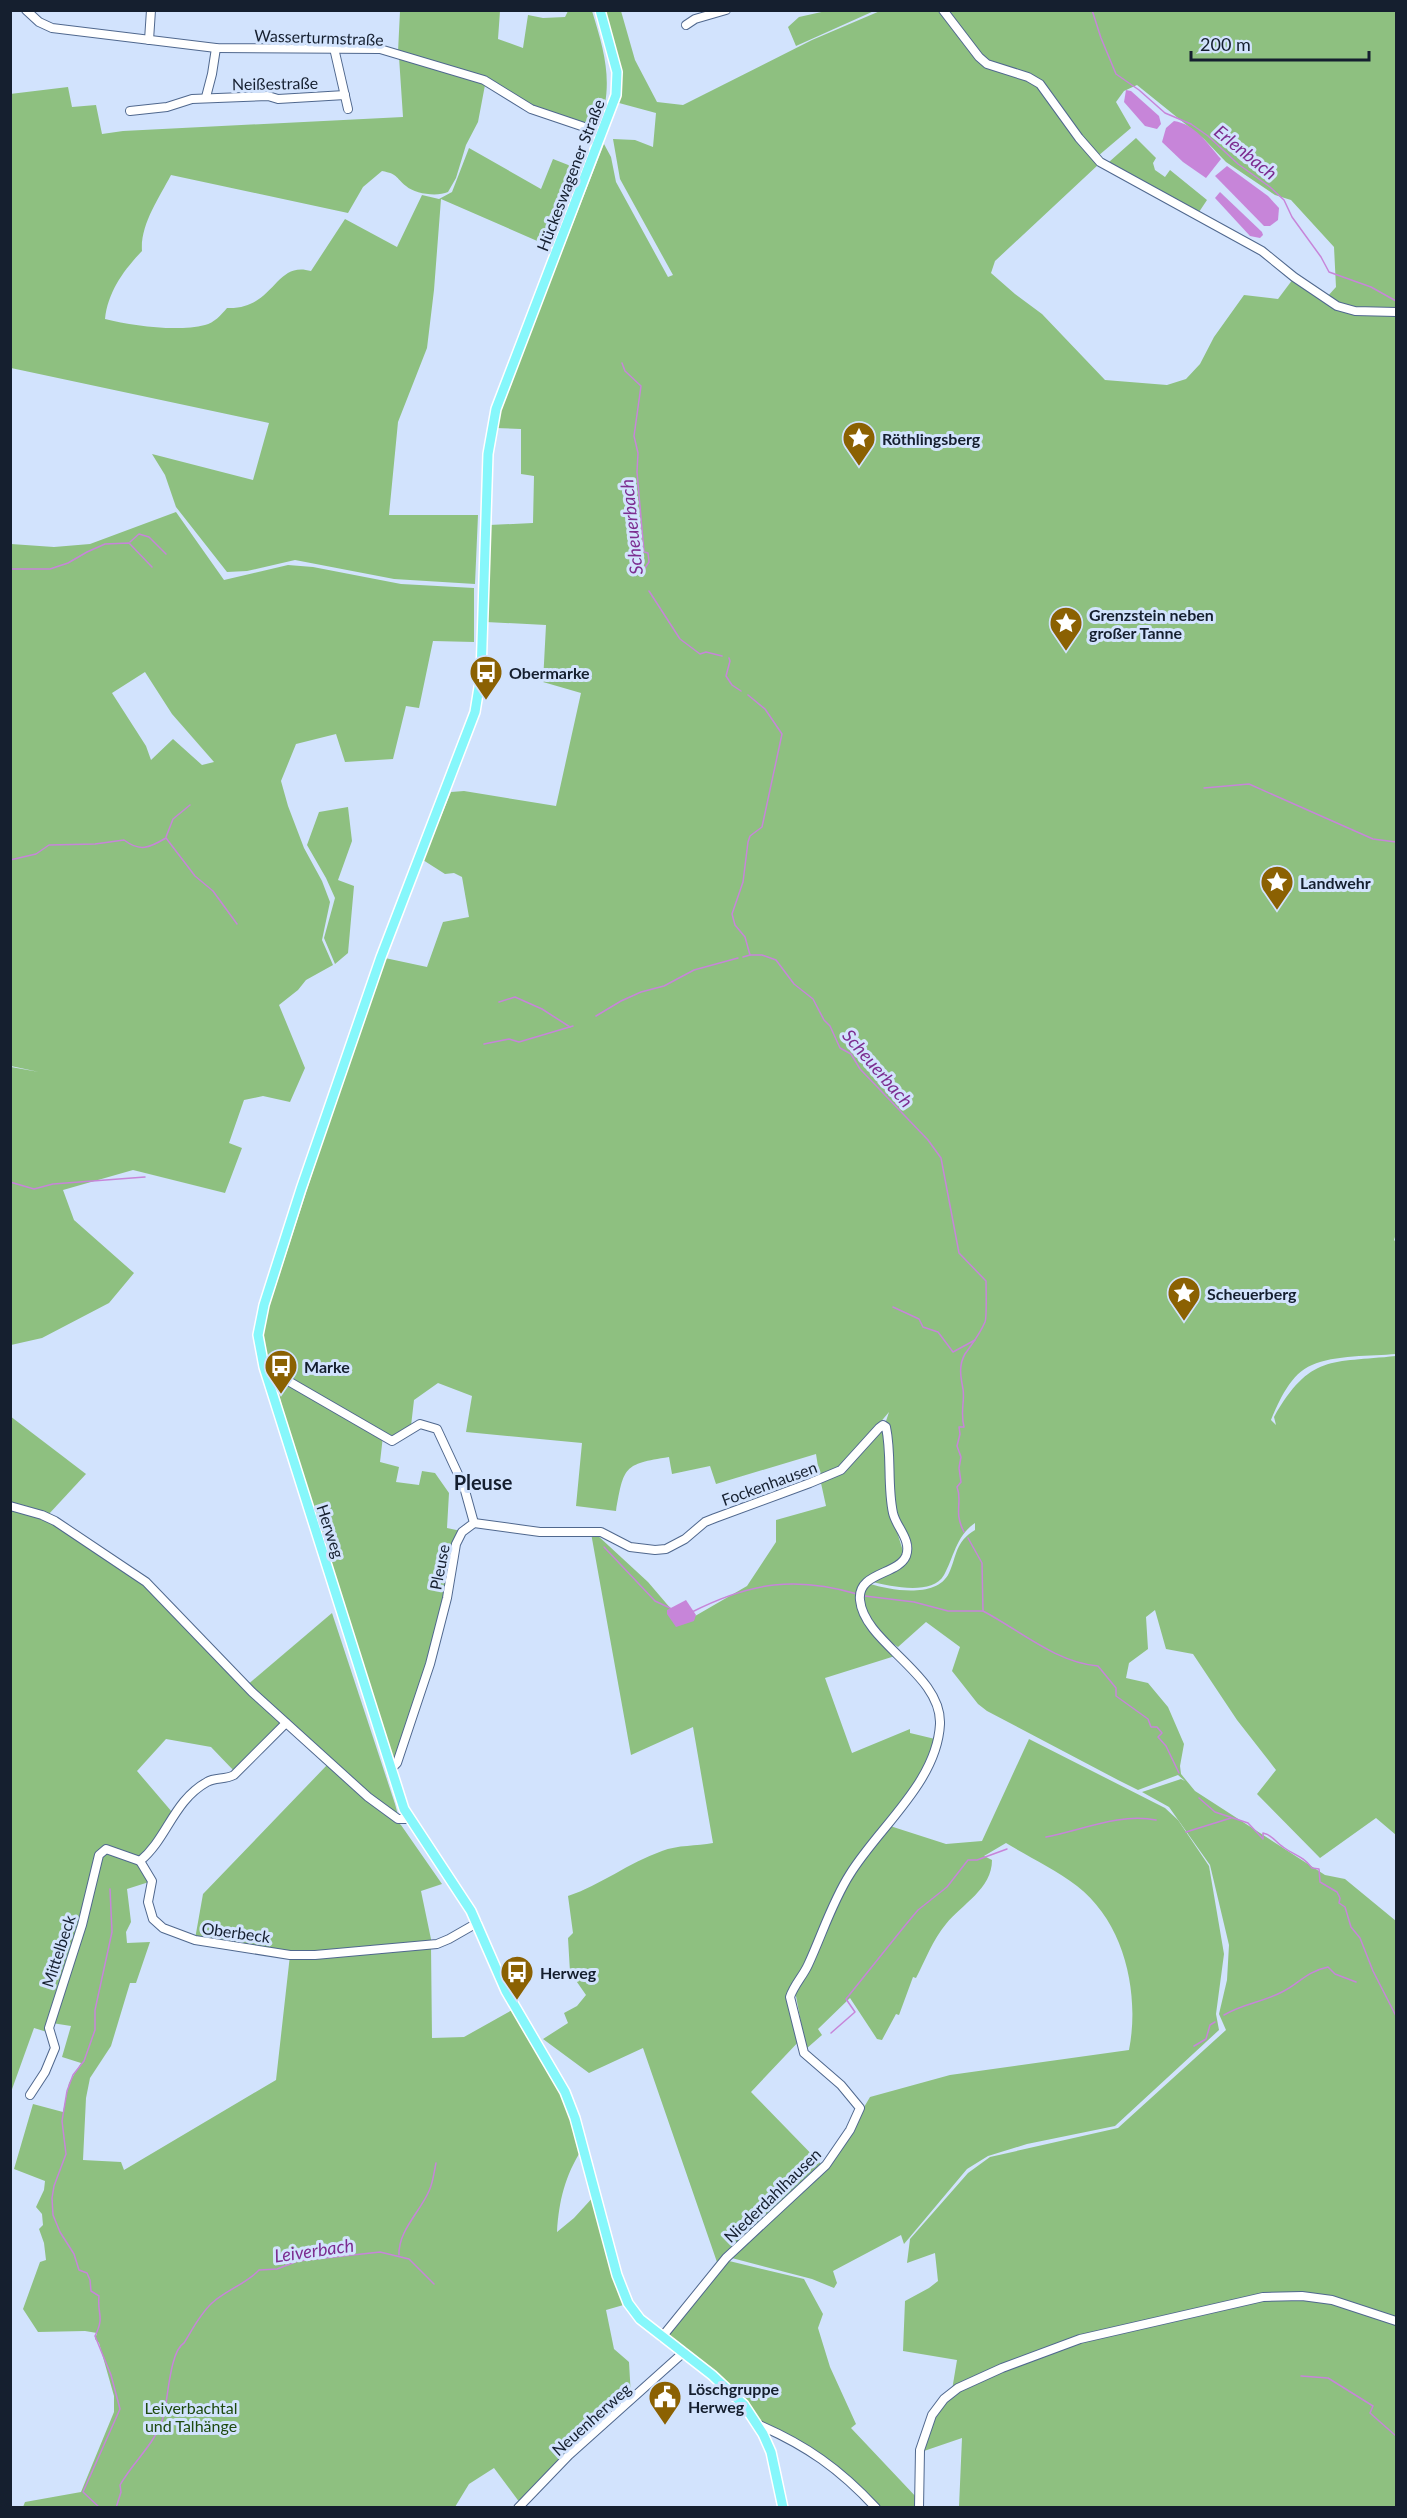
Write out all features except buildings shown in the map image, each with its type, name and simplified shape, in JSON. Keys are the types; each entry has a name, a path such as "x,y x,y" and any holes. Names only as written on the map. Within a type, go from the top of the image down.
{"main road":[{"name":"Hückeswagener Straße","path":"264,1367 259,1344 261,1319 301,1189 381,957 475,712 481,675 489,438 496,409 614,100 617,79 600,10"},
{"name":"Herweg","path":"264,1367 391,1769 409,1819 463,1898 477,1923 509,1997 565,2092 575,2118 623,2293 640,2319 728,2388 757,2424 774,2461 783,2508"}],"street":[{"name":"Wasserturmstraße","path":"26,10 39,22 52,28 216,48 380,49 484,80 531,109 602,133"},
{"path":"149,40 151,10"},
{"path":"686,25 695,19 726,10"},
{"path":"943,10 987,64 1028,77 1040,84 1079,138 1100,162 1272,257 1294,277 1336,306 1355,311 1396,312"},
{"name":"Neißestraße","path":"206,97 216,48"},
{"path":"334,48 348,108"},
{"name":"Neißestraße","path":"130,111 167,107 185,100 206,97 268,96 278,99 345,95"},
{"path":"264,1367 392,1441 420,1424 437,1429 464,1487 474,1523"},
{"name":"Fockenhausen","path":"474,1523 540,1532 600,1532 630,1547 643,1550 666,1549 685,1539 705,1522 810,1484 841,1470 883,1425 888,1437 893,1515 906,1540 908,1552 904,1560 866,1584 860,1594 861,1606 867,1620 934,1698 940,1724 931,1759 922,1781 888,1821"},
{"path":"10,1506 55,1521 143,1579 238,1680 386,1810 398,1819 409,1819"},
{"name":"Pleuse","path":"391,1769 397,1762 424,1687 447,1598 456,1544 462,1532 474,1523"},
{"path":"140,1861 152,1848 176,1809 207,1782 228,1779 234,1775 286,1723"},
{"name":"Niederdahlhausen","path":"662,2337 726,2258 826,2165 850,2130 860,2108 841,2085 804,2053 790,1997 804,1973 825,1922 849,1874 888,1821"},
{"name":"Mittelbeck","path":"30,2095 45,2072 55,2048 49,2028 82,1925 99,1855 106,1849 140,1861"},
{"name":"Oberbeck","path":"140,1861 152,1881 148,1902 153,1919 163,1928 195,1940 291,1955 337,1954 437,1944 477,1923"},
{"path":"919,2508 920,2450 923,2434 932,2415 944,2399 958,2388 1002,2368 1080,2339 1263,2297 1302,2296 1332,2300 1396,2321"},
{"name":"Neuenherweg","path":"518,2508 569,2455 684,2352"},
{"path":"757,2424 777,2432 831,2464 876,2508"}],"green space":[{"path":"400,11 500,11 498,39 523,48 528,15 543,18 565,17 568,11 592,11 604,55 607,82 604,111 599,127 574,122 526,103 491,79 398,52"},
{"path":"605,11 621,11 635,60 657,102 683,105 812,40 880,11 940,11 981,63 1030,82 1042,91 1082,148 1099,164 995,261 991,273 1042,314 1105,380 1167,385 1186,379 1200,364 1214,337 1244,295 1278,299 1293,279 1336,309 1355,314 1396,316 1396,1239 1395,1237 1394,1240 1396,1242 1396,1354 1353,1356 1312,1365 1292,1381 1271,1420 1276,1425 1274,1417 1287,1397 1311,1372 1338,1362 1396,1356 1396,1835 1376,1818 1320,1858 1257,1794 1276,1770 1237,1720 1193,1654 1166,1649 1155,1610 1146,1617 1148,1649 1129,1663 1126,1678 1148,1683 1168,1707 1184,1744 1181,1774 1195,1791 1325,1875 1345,1879 1396,1921 1396,2320 1328,2298 1300,2294 1259,2296 1093,2335 1007,2364 952,2390 957,2360 903,2351 905,2301 938,2281 935,2253 907,2263 910,2239 968,2173 990,2157 1118,2128 1226,2030 1219,2014 1227,1980 1229,1945 1210,1865 1169,1807 1142,1792 1181,1779 1185,1781 1178,1775 1138,1790 1118,1780 987,1711 978,1704 952,1671 960,1647 926,1622 898,1647 883,1636 867,1614 862,1597 863,1587 870,1584 912,1590 934,1587 943,1581 949,1573 960,1544 975,1530 975,1523 959,1540 944,1575 930,1586 910,1588 889,1586 872,1582 871,1577 862,1587 856,1599 866,1622 895,1656 825,1678 852,1753 910,1729 910,1733 935,1739 923,1777 865,1850 849,1874 808,1962 792,1990 802,2038 751,2092 823,2166 718,2265 643,2048 589,2073 543,2039 568,2023 564,2013 577,2006 586,1995 570,1972 568,1938 573,1933 568,1896 662,1851 713,1843 693,1727 631,1755 591,1533 596,1534 648,1582 683,1623 747,1586 776,1542 776,1520 826,1506 821,1483 844,1469 883,1424 892,1516 903,1551 911,1548 912,1545 895,1514 886,1421 889,1412 842,1468 820,1479 816,1454 716,1484 710,1466 672,1474 669,1457 642,1462 628,1470 621,1485 616,1511 576,1506 582,1443 466,1432 472,1396 438,1383 414,1400 411,1426 397,1435 383,1435 268,1365 263,1334 269,1307 362,1020 385,958 427,967 443,922 469,917 462,877 454,873 445,874 423,860 451,792 464,791 556,806 581,693 543,682 546,625 486,622 489,525 533,523 534,476 521,474 521,429 495,428 604,144 611,157 616,182 668,277 673,275 620,179 613,139 635,140 653,147 656,113 619,103 620,68"},
{"path":"826,11 874,11 796,46 788,27 799,17"},
{"path":"946,11 1396,11 1396,310 1352,306 1327,297 1336,287 1334,247 1291,200 1275,195 1226,162 1204,139 1137,85 1124,91 1116,102 1131,128 1098,156 1084,140 1060,103 1040,80 988,60 970,44"},
{"path":"399,57 483,82 485,85 478,122 466,145 456,178 448,192 443,194 420,193 410,189 394,175 382,171 363,187 348,213 171,175 147,222 142,251 113,291 105,319 168,328 208,324 227,308 243,307 255,302 289,272 311,271 345,219 397,247 422,195 439,199 452,192 469,148 541,189 553,159 581,170 551,247 441,199 427,348 398,422 389,515 478,515 475,584 394,579 295,560 247,571 227,572 176,507 165,475 152,454 253,480 269,423 11,368 10,94 68,87 72,107 96,105 102,134 123,131 403,117"},
{"path":"1136,138 1156,158 1153,163 1155,170 1165,177 1170,170 1207,200 1199,212 1109,162"},
{"path":"176,512 224,580 288,565 313,567 401,584 474,588 474,642 433,641 419,708 406,706 393,759 345,762 336,734 296,744 281,781 304,848 322,881 330,902 322,940 333,965 306,980 298,990 279,1005 305,1068 290,1102 263,1096 244,1100 229,1143 242,1148 225,1193 133,1170 63,1190 74,1220 134,1273 109,1303 42,1338 11,1345 11,1067 39,1072 11,1066 11,544 54,547 90,544","holes":["145,672 172,714 214,762 202,765 173,739 151,760 146,746 112,693"]},
{"path":"348,807 352,841 338,880 354,886 348,953 335,964 324,938 335,898 307,845 319,812"},
{"path":"275,1374 383,1436 380,1462 399,1467 396,1482 419,1485 422,1471 435,1473 449,1493 447,1528 461,1531 437,1634 394,1762 284,1417"},
{"path":"10,1416 86,1474 48,1515 11,1504"},
{"name":"Leiverbachtal und Talhänge","path":"11,1505 46,1517 143,1582 283,1723 235,1772 211,1747 166,1739 137,1771 172,1812 141,1863 149,1882 127,1889 131,1922 126,1932 127,1943 150,1942 136,1983 130,1983 111,2046 90,2078 86,2098 83,2160 121,2162 124,2170 276,2080 290,1955 431,1946 432,2038 464,2037 514,2009 564,2092 582,2149 571,2169 564,2189 557,2232 574,2218 595,2195 627,2304 606,2310 614,2349 629,2362 631,2397 565,2454 520,2503 494,2468 469,2484 455,2507 23,2507 25,2502 81,2492 114,2412 114,2396 99,2343 95,2339 97,2333 38,2332 23,2309 40,2262 46,2260 39,2229 43,2225 42,2214 36,2207 44,2190 45,2181 14,2169 33,2104 63,2112 69,2083 81,2063 62,2057 71,2026 52,2023 90,1910 96,1865 47,2032 34,2028 11,2092"},
{"path":"332,1613 398,1815 374,1800 246,1686"},
{"path":"1029,1739 1165,1808 1178,1820 1209,1866 1224,1954 1216,2014 1219,2030 1115,2126 1027,2144 988,2156 967,2169 904,2244 901,2235 833,2271 837,2283 834,2288 812,2279 728,2257 841,2146 870,2097 950,2075 1129,2050 1132,2028 1130,1983 1125,1961 1107,1919 1077,1886 1006,1843 984,1856 992,1860 987,1879 982,1888 937,1936 916,1978 913,1977 899,2015 896,2014 882,2040 877,2039 850,1998 818,2029 822,2035 806,2049 795,1991 850,1874 887,1825 946,1844 982,1841"},
{"path":"328,1764 401,1825 442,1884 421,1891 432,1944 315,1955 195,1939 203,1894"},
{"path":"725,2260 804,2279 823,2314 818,2328 830,2367 856,2424 851,2428 918,2499 918,2507 878,2507 846,2475 757,2422 663,2336"},
{"path":"1277,2297 1332,2301 1396,2322 1396,2507 959,2507 962,2438 924,2451 933,2416 959,2388 1081,2341"}],"shaded area":[{"path":"1126,90 1131,91 1159,116 1161,124 1157,129 1145,126 1124,102"},
{"path":"1174,121 1195,130 1221,159 1206,178 1183,162 1162,142 1166,128"},
{"path":"1227,166 1268,196 1279,208 1278,220 1270,226 1264,226 1215,176"},
{"path":"1220,192 1262,232 1263,235 1260,238 1250,236 1215,198"},
{"path":"686,1600 696,1615 694,1621 676,1627 667,1614 667,1610"}],"waterway":[{"name":"Erlenbach","path":"1092,10 1116,74 1139,90 1165,113 1191,124 1208,136 1238,164 1284,200 1292,217 1329,272 1371,287 1396,301"},
{"name":"Scheuerbach","path":"622,363 625,371 641,386 634,436 638,453 637,472 644,552 648,553 649,562 645,568"},
{"path":"130,542 139,534 149,537 166,554"},
{"path":"10,569 50,569 68,563 105,544 129,543 152,567"},
{"name":"Scheuerbach","path":"649,591 680,639 700,654 706,652 722,656"},
{"name":"Scheuerbach","path":"729,658 726,676 732,685 741,691"},
{"name":"Scheuerbach","path":"748,695 765,709 782,734 762,827 750,836 748,842 743,882 732,914 735,925 745,937 750,955 762,955 776,960 794,984 813,999 824,1020 830,1026 840,1048 851,1054 860,1069 928,1140 941,1158 959,1253 986,1281 985,1322 965,1354 961,1367 964,1427 959,1427 957,1446 961,1457 959,1468 961,1482 957,1487 959,1518 964,1532"},
{"path":"1204,788 1249,784 1373,839 1396,842"},
{"path":"166,837 173,819 190,805"},
{"path":"10,860 36,854 49,845 95,844 124,840 135,846 145,847 166,838 195,876 213,891 237,924"},
{"name":"Scheuerbach","path":"743,957 750,955"},
{"path":"596,1016 621,1001 641,992 664,986 694,970 738,958"},
{"path":"499,1002 515,997 542,1009 570,1027"},
{"path":"484,1044 509,1039 519,1042 573,1026"},
{"path":"10,1182 34,1189 53,1184 145,1177"},
{"path":"893,1307 919,1319 923,1327 938,1332 953,1352 975,1340"},
{"name":"Scheuerbach","path":"968,1538 982,1563 983,1611 1067,1659 1098,1666 1116,1688 1116,1696 1148,1719 1151,1727 1157,1727 1162,1733 1158,1737 1166,1746 1179,1773"},
{"path":"604,1547 655,1601 670,1608"},
{"path":"692,1612 734,1594 774,1585 814,1585 857,1594"},
{"path":"865,1596 914,1602 948,1611 983,1611"},
{"name":"Scheuerbach","path":"1199,1798 1215,1812 1248,1823 1263,1839 1263,1833 1269,1835 1312,1868 1319,1869 1320,1882 1337,1892 1340,1898 1339,1903 1345,1907 1351,1927 1360,1938 1373,1971 1396,2016"},
{"path":"1046,1837 1115,1820 1142,1818 1156,1820"},
{"path":"1186,1832 1231,1818"},
{"path":"831,2033 855,2012 846,1999 918,1910 947,1887 968,1860 977,1860 1007,1849"},
{"path":"100,2508 83,2492 120,2409 111,2375 95,2336 100,2320 99,2296 91,2291 87,2273 79,2270 74,2254 60,2232 53,2215 52,2198 66,2154 62,2121 67,2091 73,2075 84,2061 95,2030 95,2010 112,1932 110,1889"},
{"path":"1224,2015 1288,1989 1320,1969 1328,1967 1335,1974 1356,1982"},
{"path":"1194,2046 1206,2039 1210,2025 1215,2022"},
{"path":"399,2255 402,2238 430,2188 436,2163"},
{"name":"Leiverbach","path":"116,2508 121,2492 120,2485 151,2443 161,2424 170,2376 179,2348 200,2317 218,2298 259,2270 277,2269 298,2261 380,2252 409,2259 434,2284"},
{"path":"1301,2376 1328,2378 1373,2406 1370,2413 1396,2436"}],"place":[{"name":"Röthlingsberg","path":"859,467"},
{"name":"Grenzstein neben großer Tanne","path":"1066,652"},
{"name":"Obermarke","path":"486,701"},
{"name":"Landwehr","path":"1277,911"},
{"name":"Scheuerberg","path":"1184,1322"},
{"name":"Marke","path":"281,1395"},
{"name":"Herweg","path":"517,2001"},
{"name":"Löschgruppe Herweg","path":"665,2426"}],"district":[{"name":"Pleuse","path":"483,1482"}]}
